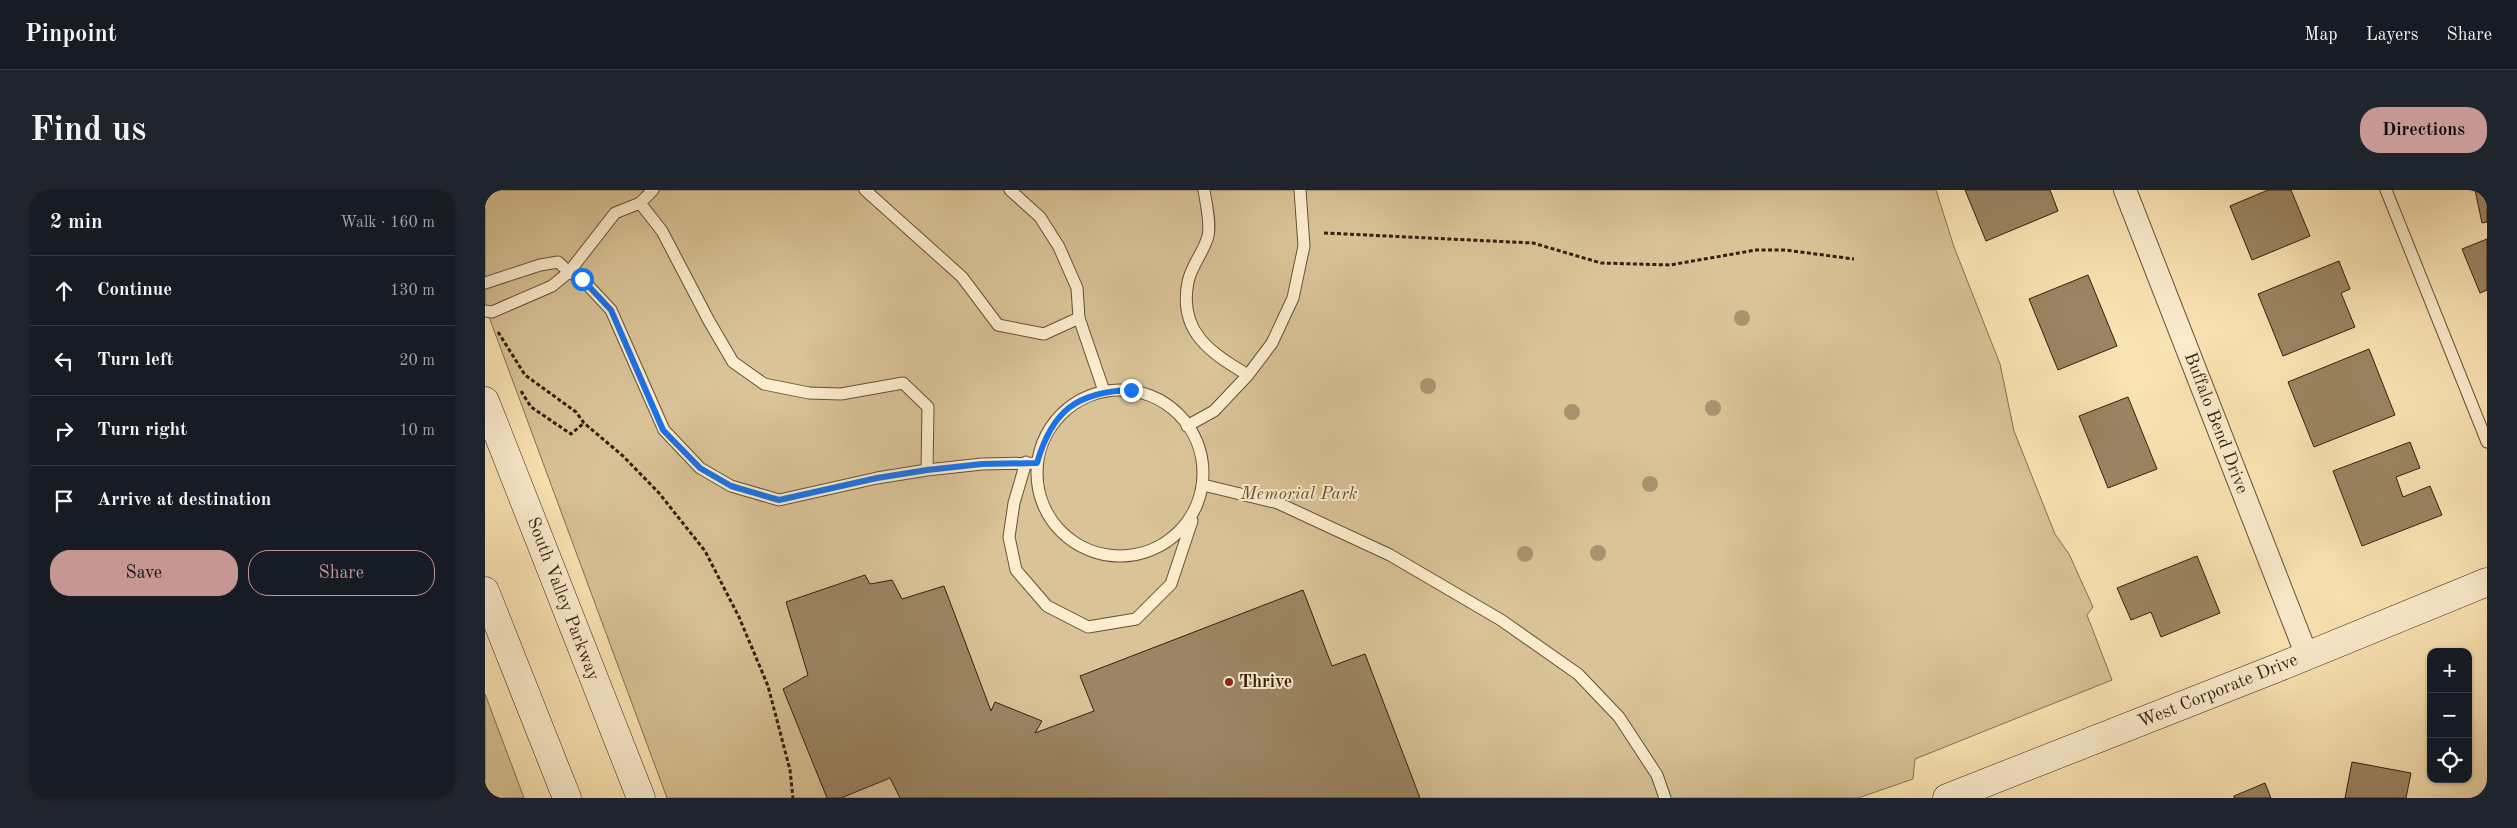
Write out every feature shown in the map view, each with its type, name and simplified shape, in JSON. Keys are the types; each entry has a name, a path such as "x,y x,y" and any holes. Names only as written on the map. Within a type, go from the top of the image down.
{"main road":[{"name":"South Valley Parkway","path":"485,400 641,798"},
{"name":"West Corporate Drive","path":"1947,798 2307,656 2487,582"},
{"path":"485,590 567,798"}],"street":[{"name":"Buffalo Bend Drive","path":"2125,190 2307,656"}],"lane":[{"path":"485,311 492,312 552,286 569,272 615,213 640,203 653,190"},
{"path":"865,190 962,278 998,325 1044,334 1079,318"},
{"path":"1010,190 1041,216 1059,247 1077,288 1079,318 1104,391"},
{"path":"1205,190 1209,235 1188,281 1186,310 1197,334 1212,353 1248,375"},
{"path":"1187,426 1214,411 1248,375 1272,343 1293,298 1304,246 1300,190"},
{"path":"2386,190 2487,442"},
{"path":"640,203 662,231 709,321 733,362 763,384 809,393 841,394 903,384 928,407 927,470"},
{"path":"485,283 540,265 558,262 569,272 582,279 611,310 663,430 700,468 731,486 779,500 877,478 927,470 1031,463"},
{"path":"1131,390 1156,398 1178,413 1187,426 1193,433 1202,458 1203,485 1171,584 1136,619 1088,627 1047,606 1016,570 1009,537 1014,503 1031,463 1044,438 1059,416 1080,400 1104,391 1131,390"},
{"path":"1031,463 1039,492 1050,518 1069,539 1095,553 1123,556 1151,550 1175,538 1193,516"},
{"path":"1203,485 1278,503 1389,555 1501,620 1578,674 1619,717 1657,775 1665,798"}],"path":[{"path":"1303,232 1533,243 1601,263 1670,265 1756,250 1785,250 1854,259"},
{"path":"494,325 525,375 576,412 584,422 623,456 659,493 705,550 739,617 768,686 790,770 793,798"},
{"path":"521,391 531,407 571,434 584,422"}],"green space":[{"name":"Memorial Park","path":"485,190 1936,190 1954,247 2000,364 2014,431 2055,534 2069,554 2093,607 2087,615 2112,680 1915,759 1913,779 1858,798 667,798 485,306"},
{"path":"485,694 524,798 485,798"}],"building":[{"path":"1965,190 2050,190 2058,211 1986,241"},
{"path":"2268,190 2291,190 2310,236 2252,260 2230,206"},
{"path":"2475,190 2487,190 2487,222 2482,223"},
{"path":"2487,239 2487,290 2480,293 2462,249"},
{"path":"2339,261 2350,289 2341,293 2355,327 2283,356 2258,294"},
{"path":"2088,275 2117,346 2058,370 2029,299"},
{"path":"2369,349 2395,415 2314,447 2288,382"},
{"path":"2128,397 2157,469 2108,488 2079,416"},
{"path":"2410,442 2420,468 2396,477 2403,497 2430,486 2442,515 2362,546 2333,471"},
{"path":"2197,556 2220,613 2161,637 2151,612 2131,620 2117,588"},
{"name":"Thrive","path":"865,575 870,584 892,580 902,599 944,586 991,711 995,702 1042,721 1035,733 1094,711 1080,676 1303,590 1332,666 1365,654 1420,798 900,798 890,778 841,798 827,798 783,689 808,675 786,602"},
{"path":"2352,762 2411,773 2406,798 2345,798"},
{"path":"2265,783 2271,798 2234,798 2234,796"}],"place":[{"name":"Thrive","path":"1229,682"}],"route":[{"path":"582,279 611,310 663,430 700,468 731,486 779,500 877,478 927,470 982,464 1037,463 1044,438 1059,416 1080,400 1104,391 1131,390"}]}
